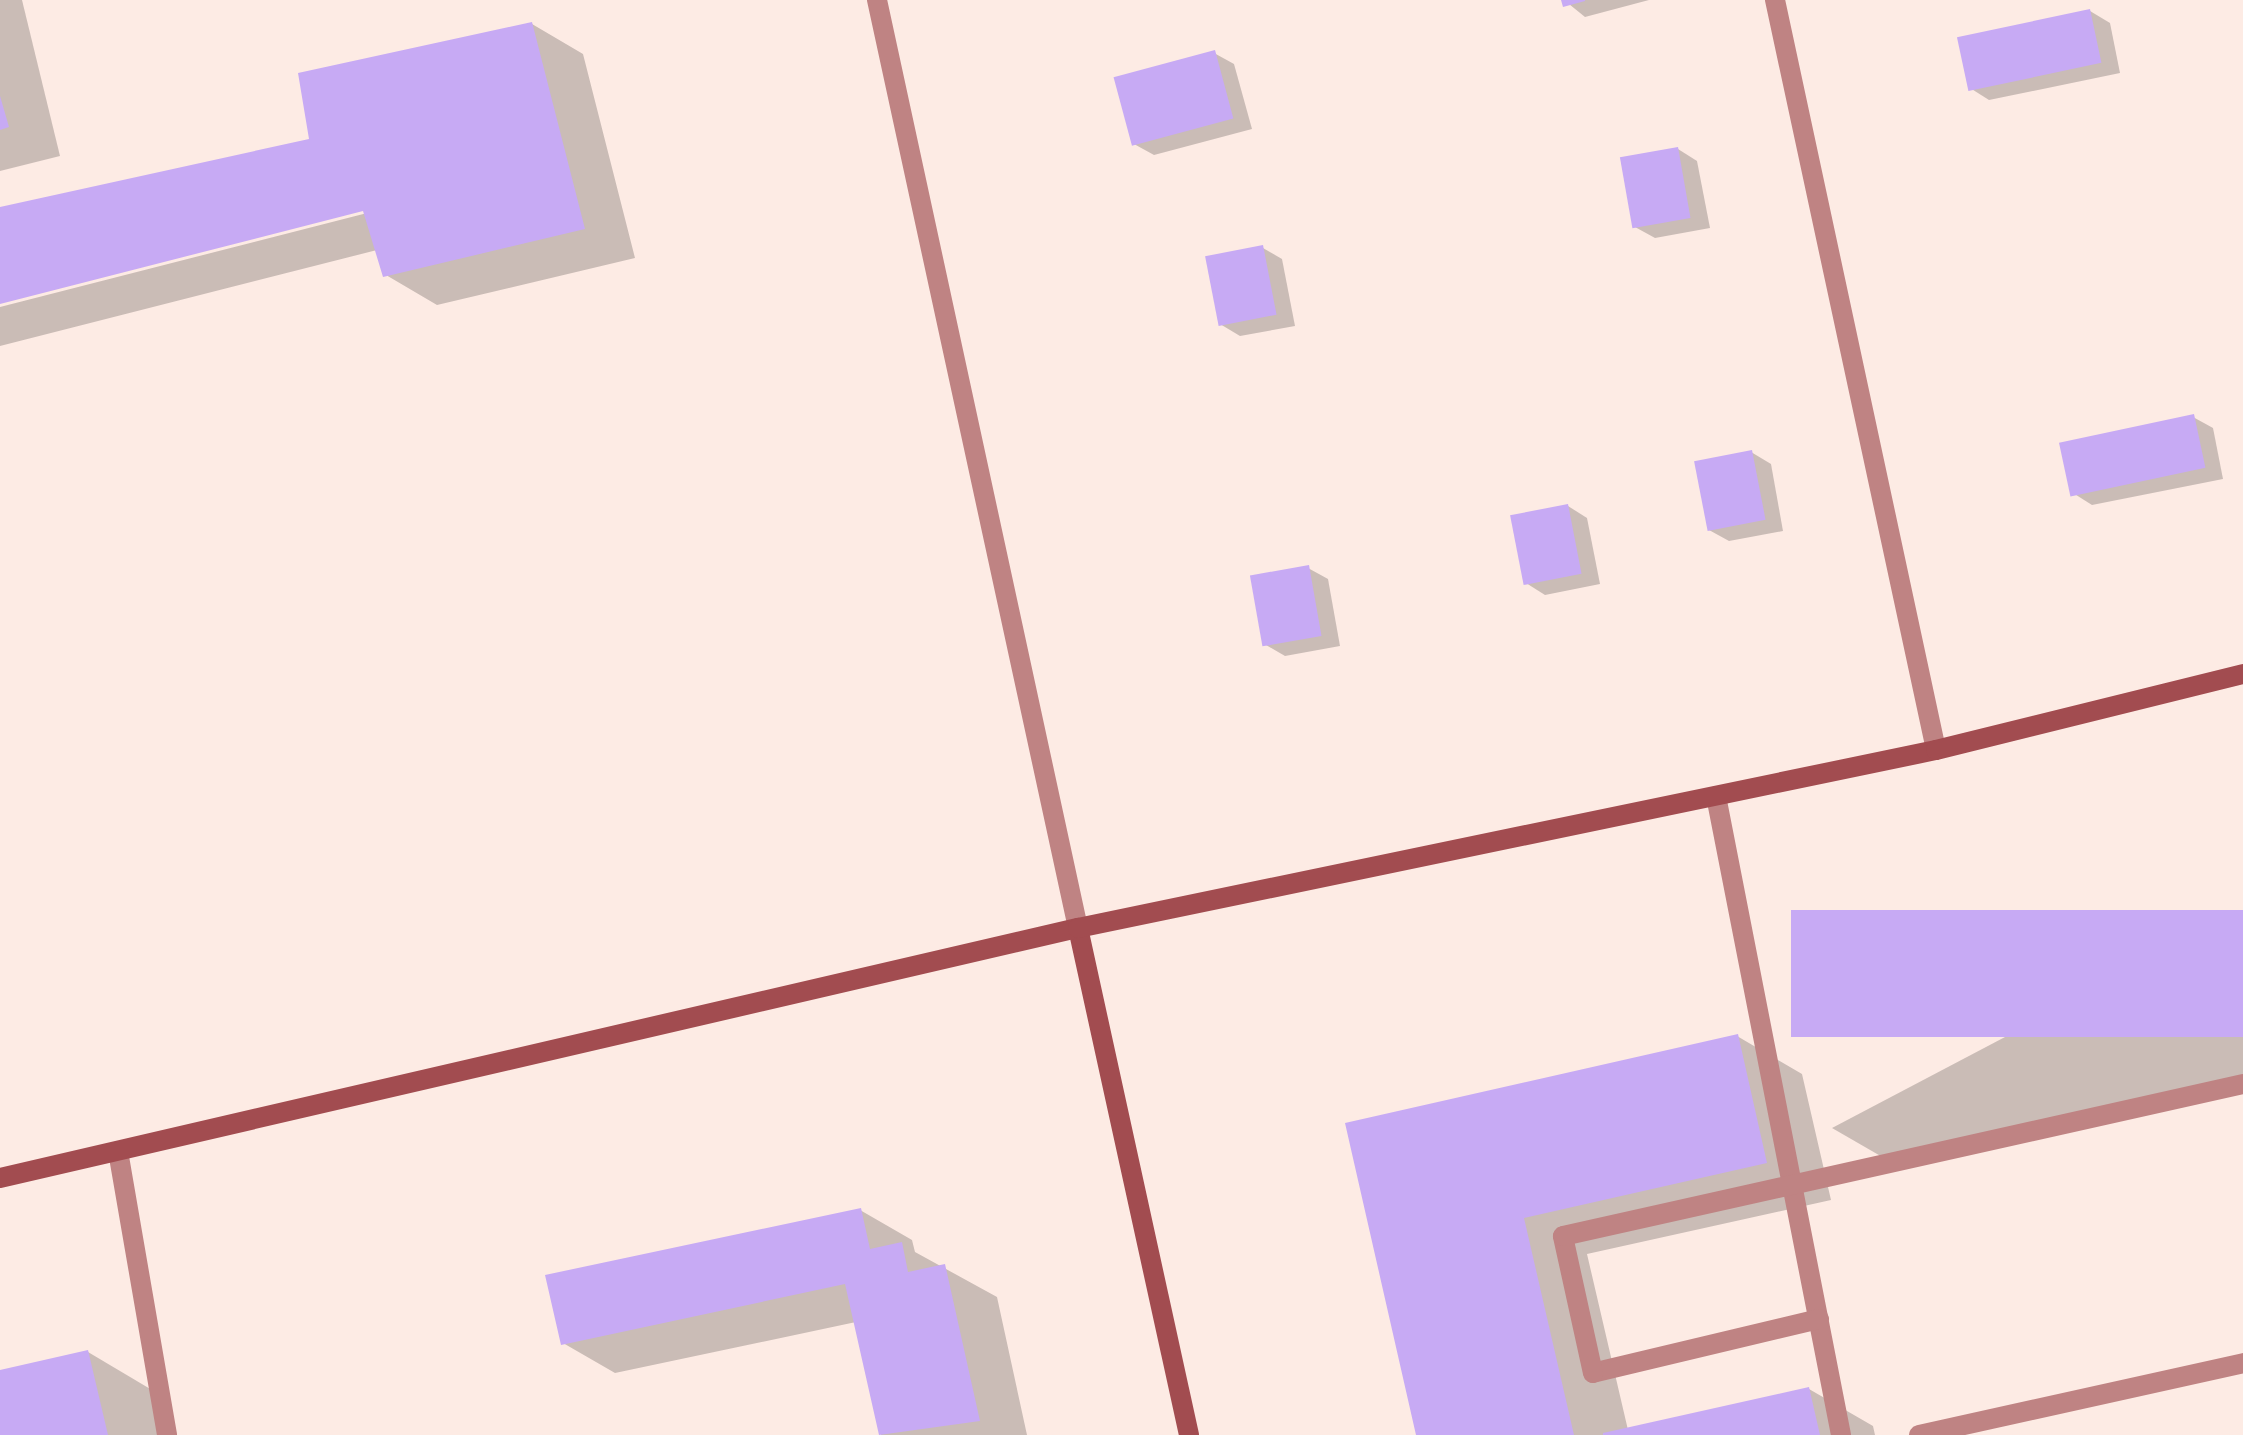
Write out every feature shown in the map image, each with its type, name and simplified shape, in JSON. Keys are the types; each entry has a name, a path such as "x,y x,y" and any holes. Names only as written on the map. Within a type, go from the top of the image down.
{"street":[{"path":"877,0 1189,1435"},
{"path":"1776,0 1936,750"},
{"path":"0,1178 1078,928 1936,750 2243,674"},
{"path":"1716,796 1841,1435"},
{"path":"1818,1318 1593,1373 1563,1236 2243,1084"},
{"path":"118,1151 167,1435"},
{"path":"1919,1435 2243,1363"}],"building":[{"path":"1561,0 1585,0 1585,1 1563,7"},
{"path":"2090,9 2101,63 1968,91 1957,37"},
{"path":"532,22 585,229 383,277 363,211 0,304 0,207 309,139 298,73"},
{"path":"1215,50 1233,119 1132,146 1114,77"},
{"path":"0,96 9,127 0,130"},
{"path":"1678,147 1691,218 1632,228 1620,157"},
{"path":"1263,245 1277,315 1219,326 1205,256"},
{"path":"2194,414 2205,468 2070,496 2059,443"},
{"path":"1752,450 1766,520 1708,531 1694,461"},
{"path":"1568,504 1582,574 1524,585 1510,515"},
{"path":"1309,565 1322,636 1262,646 1250,575"},
{"path":"1791,910 2243,910 2243,1037 1791,1037"},
{"path":"1738,1034 1767,1163 1524,1218 1574,1435 1416,1435 1345,1123"},
{"path":"861,1208 870,1249 902,1242 908,1272 945,1264 980,1421 879,1435 845,1284 561,1345 545,1275"},
{"path":"88,1350 108,1435 0,1435 0,1370"},
{"path":"1809,1387 1820,1435 1603,1435 1603,1433"}]}
